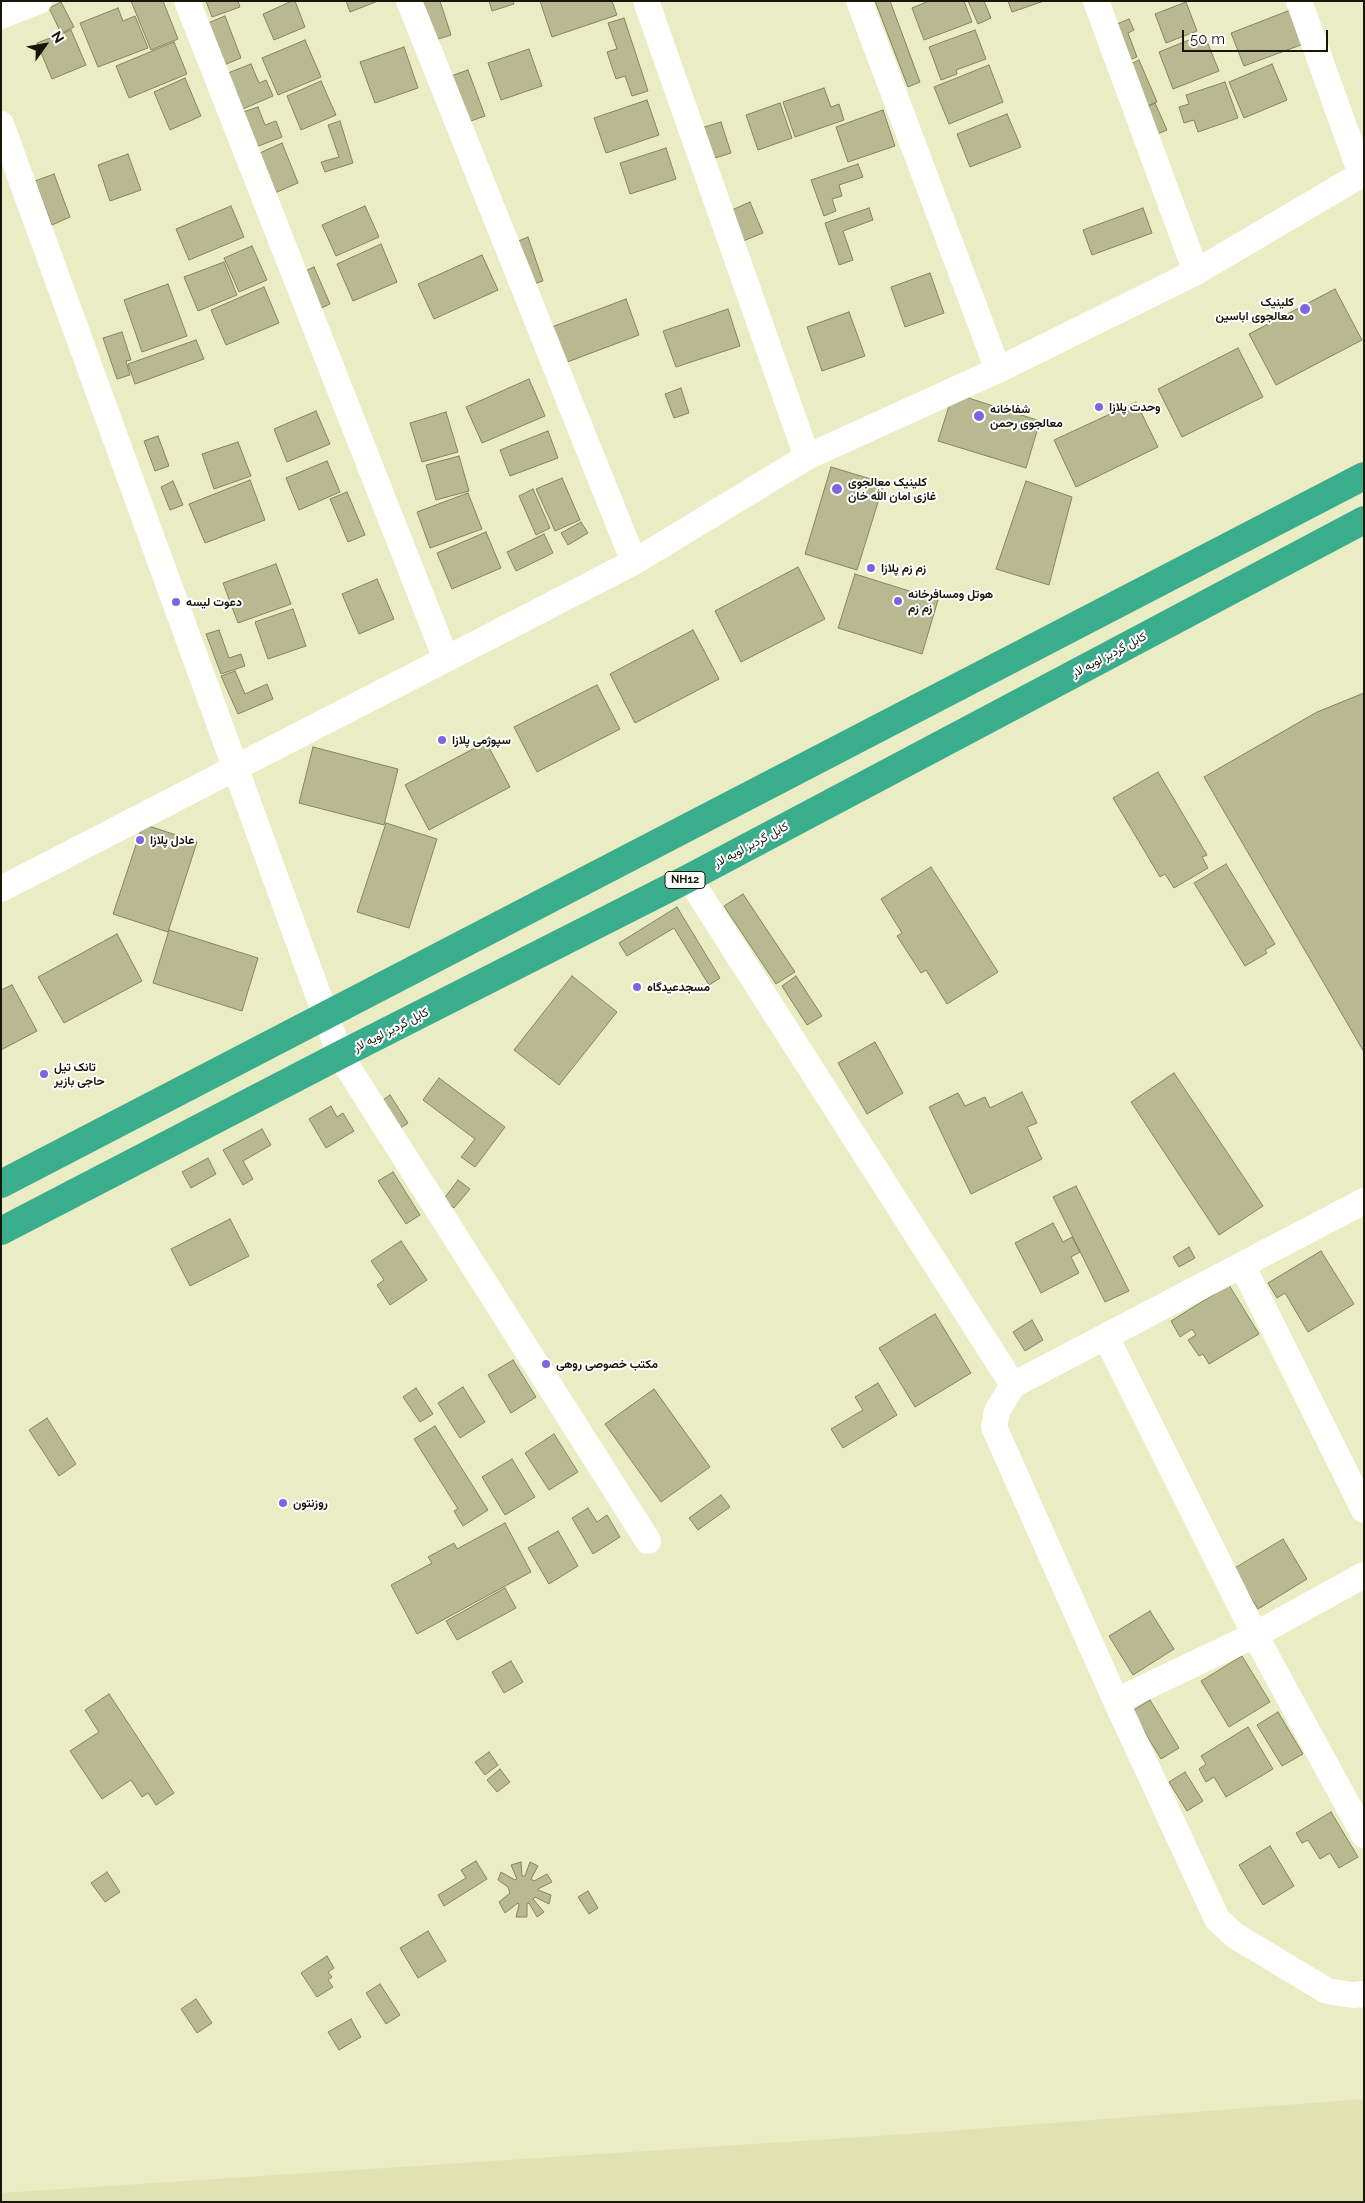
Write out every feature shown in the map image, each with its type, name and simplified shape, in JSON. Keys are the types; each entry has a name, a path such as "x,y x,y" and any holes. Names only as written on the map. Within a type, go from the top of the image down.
{"highway":[{"path":"1,1184 327,1017 1364,476"},
{"name":"کابل گردیز لویه لار","path":"1,1231 340,1055 689,878 1364,520"}],"street":[{"path":"1,16 39,1"},
{"path":"187,1 446,659"},
{"path":"409,1 634,562"},
{"path":"646,1 807,457"},
{"path":"859,1 998,370"},
{"path":"1096,1 1196,272"},
{"path":"1,889 634,562 807,457 998,370 1196,272 1362,174 1299,1"},
{"path":"1,124 340,1055 648,1541"},
{"path":"689,878 1013,1385"},
{"path":"1364,1201 1013,1385 997,1411 994,1427 1116,1701 1217,1919 1234,1935 1328,1992 1352,1996 1364,1994"},
{"path":"1242,1265 1364,1510"},
{"path":"1106,1336 1254,1635 1364,1835"},
{"path":"1116,1701 1254,1635 1364,1575"}],"shaded area":[{"path":"1364,2099 1364,2202 1,2202 1,2193 923,2133"}],"building":[{"path":"131,1 163,1 178,39 151,50"},
{"path":"206,1 238,1 240,7 212,17"},
{"path":"295,1 305,27 274,40 263,14"},
{"path":"346,1 378,1 350,12"},
{"path":"423,1 440,1 451,35 435,40"},
{"path":"489,1 513,1 514,4 492,11"},
{"path":"540,1 612,1 617,15 552,37"},
{"path":"875,1 890,1 920,82 908,87"},
{"path":"929,1 964,1 972,22 924,40 912,8"},
{"path":"968,1 984,1 991,18 978,24"},
{"path":"1008,1 1044,1 1012,12"},
{"path":"61,2 74,27 61,33 49,8"},
{"path":"1186,2 1197,31 1166,43 1155,14"},
{"path":"118,8 123,21 135,16 148,48 98,67 80,23"},
{"path":"1293,9 1306,43 1244,66 1231,33"},
{"path":"225,16 241,58 224,65 208,23"},
{"path":"624,18 648,91 632,96 625,76 616,79 607,52 617,49 608,23"},
{"path":"1129,19 1134,30 1128,33 1137,57 1121,63 1107,28"},
{"path":"71,30 86,65 52,79 37,43"},
{"path":"975,30 986,59 956,70 957,74 941,80 929,47"},
{"path":"1204,34 1219,71 1173,89 1159,52"},
{"path":"305,40 321,77 278,95 262,58"},
{"path":"174,42 187,74 129,98 116,66"},
{"path":"404,47 418,88 375,103 360,62"},
{"path":"529,49 542,86 501,100 488,63"},
{"path":"1139,60 1157,102 1140,109 1122,68"},
{"path":"251,64 259,83 266,80 273,96 243,109 228,73"},
{"path":"1272,64 1287,100 1244,118 1229,82"},
{"path":"989,65 1003,102 949,124 934,87"},
{"path":"468,70 485,116 468,122 451,76"},
{"path":"185,78 201,116 170,130 154,92"},
{"path":"321,81 336,115 301,130 287,96"},
{"path":"1225,82 1238,118 1198,132 1194,120 1184,123 1179,107 1189,104 1186,95"},
{"path":"824,88 831,107 839,104 844,120 795,137 783,102"},
{"path":"647,100 659,135 606,153 594,118"},
{"path":"780,103 792,138 758,150 746,115"},
{"path":"1155,103 1167,130 1157,134 1145,108"},
{"path":"258,107 265,125 276,121 282,137 256,147 243,112"},
{"path":"883,110 895,146 848,162 836,127"},
{"path":"1007,114 1021,147 970,167 957,134"},
{"path":"340,121 353,163 325,172 321,162 339,157 328,125"},
{"path":"721,122 731,153 712,159 701,128"},
{"path":"282,143 298,183 270,195 253,156"},
{"path":"666,148 676,179 630,194 620,163"},
{"path":"128,154 141,190 110,201 98,165"},
{"path":"858,164 863,177 839,185 842,196 832,199 836,211 824,216 811,180"},
{"path":"54,174 70,217 52,225 35,181"},
{"path":"750,202 763,233 738,243 725,213"},
{"path":"231,206 244,237 189,260 176,229"},
{"path":"365,206 379,237 336,256 322,225"},
{"path":"869,208 873,220 843,231 853,260 839,265 825,223"},
{"path":"1143,208 1152,233 1092,255 1083,230"},
{"path":"528,237 543,281 530,285 516,242"},
{"path":"381,244 397,282 353,301 337,264"},
{"path":"252,246 267,280 239,292 224,258"},
{"path":"482,255 498,290 434,319 418,284"},
{"path":"224,262 237,295 198,311 184,277"},
{"path":"314,267 330,304 319,309 303,272"},
{"path":"930,273 944,313 905,327 891,287"},
{"path":"168,284 187,336 142,352 124,300"},
{"path":"264,287 279,323 226,345 211,310"},
{"path":"1335,289 1362,340 1276,385 1249,334"},
{"path":"626,299 639,335 562,364 549,328"},
{"path":"728,309 740,346 676,367 663,331"},
{"path":"849,312 865,356 822,371 807,327"},
{"path":"122,332 131,360 126,361 130,375 117,379 103,338"},
{"path":"196,340 204,359 135,384 128,364"},
{"path":"1238,348 1263,397 1182,437 1158,389"},
{"path":"529,379 545,416 482,443 466,407"},
{"path":"681,388 689,413 674,418 665,394"},
{"path":"953,393 1040,421 1026,468 938,441"},
{"path":"1136,402 1158,447 1076,487 1054,440"},
{"path":"316,411 330,444 287,462 274,429"},
{"path":"446,412 458,452 422,462 410,423"},
{"path":"548,431 558,458 510,476 500,450"},
{"path":"158,436 169,466 155,471 144,441"},
{"path":"238,442 251,476 214,489 202,454"},
{"path":"459,456 469,491 436,500 426,465"},
{"path":"327,461 340,492 299,510 286,478"},
{"path":"831,467 884,483 857,570 805,554"},
{"path":"562,478 580,520 555,531 536,489"},
{"path":"250,480 265,520 205,543 189,504"},
{"path":"173,481 183,505 170,510 161,487"},
{"path":"1026,481 1072,497 1049,585 996,569"},
{"path":"533,489 550,528 536,535 519,496"},
{"path":"347,492 365,535 348,542 330,499"},
{"path":"468,493 482,529 430,548 417,512"},
{"path":"581,522 588,533 568,545 561,533"},
{"path":"486,532 501,568 452,589 437,553"},
{"path":"544,534 553,553 516,571 507,552"},
{"path":"276,564 291,604 238,623 223,583"},
{"path":"798,567 825,619 741,662 715,611"},
{"path":"855,574 938,600 922,654 838,628"},
{"path":"377,579 394,619 359,634 342,594"},
{"path":"293,609 306,646 268,659 255,622"},
{"path":"219,630 229,658 241,654 245,666 221,674 206,634"},
{"path":"693,630 719,679 635,723 610,674"},
{"path":"235,671 245,694 267,684 273,699 238,714 221,676"},
{"path":"597,685 620,729 537,772 514,727"},
{"path":"1364,693 1364,1052 1204,777 1317,712"},
{"path":"486,742 510,787 429,830 405,785"},
{"path":"313,747 398,769 384,825 299,803"},
{"path":"1158,772 1207,855 1202,857 1208,868 1174,888 1165,874 1160,877 1113,798"},
{"path":"386,823 437,839 409,928 357,912"},
{"path":"143,824 197,842 168,932 113,914"},
{"path":"1226,864 1275,944 1265,950 1267,953 1245,966 1194,883"},
{"path":"931,867 998,972 947,1004 926,970 921,973 897,936 902,933 881,899"},
{"path":"743,894 795,972 776,984 724,906"},
{"path":"677,907 720,978 709,985 674,928 627,956 619,943"},
{"path":"169,930 258,958 242,1011 153,983"},
{"path":"117,934 142,981 64,1023 38,977"},
{"path":"572,976 617,1012 559,1085 514,1050"},
{"path":"796,976 822,1016 807,1025 782,986"},
{"path":"12,985 37,1031 1,1050 1,990"},
{"path":"875,1042 903,1093 867,1114 838,1063"},
{"path":"1174,1073 1263,1206 1219,1235 1131,1102"},
{"path":"439,1078 505,1127 475,1167 461,1157 475,1139 423,1100"},
{"path":"1022,1092 1037,1123 1027,1127 1042,1159 971,1194 929,1107 958,1093 965,1106 985,1097 990,1108"},
{"path":"390,1095 408,1123 399,1129 380,1102"},
{"path":"331,1106 337,1117 343,1113 354,1131 326,1148 309,1119"},
{"path":"262,1129 271,1145 243,1161 253,1179 243,1185 223,1150"},
{"path":"208,1158 216,1174 191,1188 182,1172"},
{"path":"393,1172 420,1215 406,1224 378,1181"},
{"path":"458,1180 470,1189 454,1208 443,1200"},
{"path":"1076,1186 1129,1291 1105,1302 1053,1197"},
{"path":"230,1219 249,1256 190,1286 171,1249"},
{"path":"1053,1223 1063,1242 1072,1237 1080,1252 1071,1257 1079,1273 1041,1293 1015,1243"},
{"path":"401,1241 427,1280 390,1305 377,1285 384,1280 371,1261"},
{"path":"1189,1247 1195,1258 1179,1267 1173,1257"},
{"path":"1321,1251 1354,1304 1308,1332 1285,1293 1277,1298 1268,1283"},
{"path":"1229,1285 1259,1334 1209,1364 1203,1354 1199,1356 1188,1340 1196,1335 1192,1329 1180,1337 1171,1321"},
{"path":"935,1314 971,1373 915,1407 879,1348"},
{"path":"1032,1320 1043,1340 1025,1351 1013,1332"},
{"path":"513,1360 536,1397 511,1413 488,1375"},
{"path":"878,1383 897,1415 843,1448 831,1429 863,1410 855,1397"},
{"path":"463,1387 485,1422 460,1438 438,1403"},
{"path":"416,1388 433,1414 420,1422 403,1397"},
{"path":"654,1389 710,1467 661,1502 605,1424"},
{"path":"47,1418 76,1464 59,1476 29,1430"},
{"path":"435,1426 488,1510 463,1526 454,1511 458,1509 414,1439"},
{"path":"554,1434 578,1472 549,1490 525,1453"},
{"path":"512,1459 535,1497 505,1515 482,1477"},
{"path":"721,1495 730,1507 698,1530 689,1518"},
{"path":"588,1508 597,1522 607,1515 620,1537 593,1554 572,1518"},
{"path":"505,1523 531,1572 417,1634 391,1585 432,1563 428,1557 454,1543 457,1549"},
{"path":"558,1531 578,1566 549,1584 528,1548"},
{"path":"1283,1539 1307,1579 1258,1609 1233,1569"},
{"path":"505,1588 516,1608 457,1640 446,1621"},
{"path":"1150,1611 1174,1649 1133,1675 1109,1636"},
{"path":"1242,1656 1270,1702 1229,1727 1201,1681"},
{"path":"511,1661 523,1682 504,1693 492,1672"},
{"path":"109,1694 174,1793 156,1805 148,1793 142,1797 131,1780 102,1799 70,1751 99,1732 85,1710"},
{"path":"1150,1700 1179,1748 1161,1759 1132,1711"},
{"path":"1278,1712 1303,1754 1282,1766 1257,1725"},
{"path":"1248,1727 1273,1769 1226,1797 1214,1777 1206,1782 1199,1769 1206,1764 1201,1756"},
{"path":"489,1752 498,1765 485,1775 475,1762"},
{"path":"500,1769 510,1782 497,1792 487,1780"},
{"path":"1185,1772 1203,1801 1187,1811 1169,1782"},
{"path":"1331,1812 1358,1857 1339,1868 1330,1853 1320,1859 1308,1840 1302,1843 1296,1833"},
{"path":"1270,1846 1294,1886 1263,1905 1239,1865"},
{"path":"476,1861 487,1879 444,1906 438,1895 466,1878 461,1870"},
{"path":"521,1862 522,1876 525,1876 530,1862 538,1866 531,1879 534,1881 547,1874 552,1882 538,1889 551,1895 549,1904 535,1897 533,1899 544,1912 537,1917 529,1903 527,1904 527,1917 516,1917 518,1903 505,1913 499,1902 510,1893 508,1887 498,1880 501,1872 515,1880 517,1879 511,1865"},
{"path":"107,1872 120,1892 105,1902 91,1883"},
{"path":"588,1891 598,1908 589,1914 578,1897"},
{"path":"428,1931 446,1961 418,1978 400,1948"},
{"path":"327,1956 334,1968 328,1972 332,1977 328,1980 333,1987 317,1997 301,1973"},
{"path":"380,1984 400,2015 386,2024 366,1993"},
{"path":"196,1999 212,2023 197,2033 181,2009"},
{"path":"351,2019 361,2037 339,2050 328,2032"}],"place":[{"name":"کلینیک معالجوی اباسین","path":"1305,309"},
{"name":"وحدت پلازا","path":"1099,407"},
{"name":"شفاخانه معالجوی رحمن","path":"979,416"},
{"name":"کلینیک معالجوی غازی امان الله خان","path":"837,489"},
{"name":"زم زم پلازا","path":"871,568"},
{"name":"هوتل ومسافرخانه زم زم","path":"898,601"},
{"name":"دعوت لیسه","path":"176,602"},
{"name":"سپوژمی پلازا","path":"442,740"},
{"name":"عادل پلازا","path":"140,840"},
{"name":"مسجدعیدگاه","path":"637,987"},
{"name":"تانک تیل حاجی بازیر","path":"44,1074"},
{"name":"مکتب خصوصی روهی","path":"546,1364"},
{"name":"روزنتون","path":"283,1503"}]}
